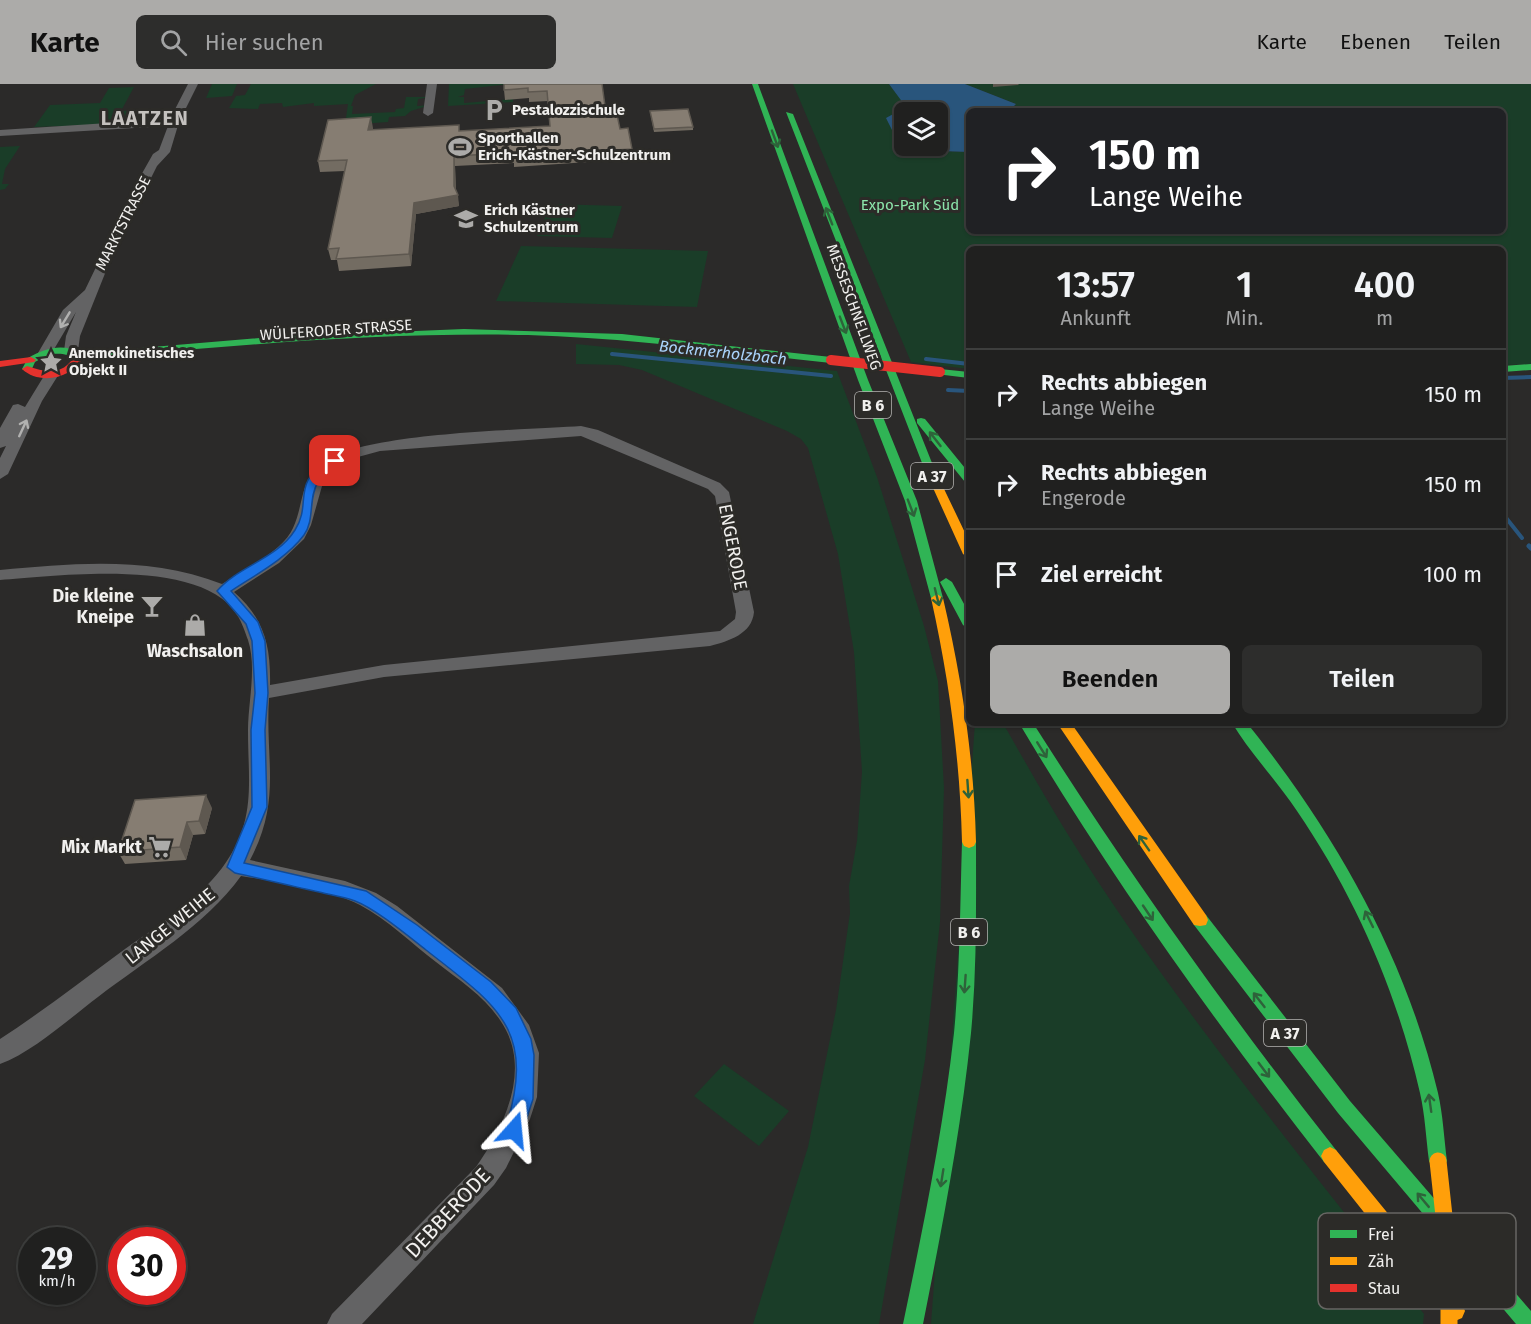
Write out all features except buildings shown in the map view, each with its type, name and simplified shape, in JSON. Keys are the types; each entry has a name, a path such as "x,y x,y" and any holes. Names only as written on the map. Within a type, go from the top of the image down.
{"main road":[{"name":"MESSESCHNELLWEG","path":"755,84 924,540"},
{"name":"MESSESCHNELLWEG","path":"782,96 900,397"},
{"name":"WÜLFERODER STRASSE","path":"74,358 335,344 417,337 589,340 603,337 966,375"},
{"path":"0,370 31,368 45,353 74,358"},
{"path":"0,364 31,368 52,374 74,358"},
{"path":"1506,369 1531,367"},
{"name":"B 6","path":"900,397 966,476"},
{"name":"A 37","path":"900,397 930,471 966,548"},
{"path":"924,540 966,619"},
{"name":"B 6","path":"913,1324 942,1180 955,1088 969,930 970,871 969,794 964,735 948,643 924,540"},
{"name":"A 37","path":"1028,726 1089,825 1171,946 1270,1079 1377,1213"},
{"name":"A 37","path":"1066,726 1124,814 1208,933 1306,1060 1435,1213"},
{"path":"1241,726 1302,802 1325,837 1377,937 1406,1008 1429,1095 1444,1213"},
{"name":"A 37","path":"1454,1309 1466,1324"},
{"name":"A 37","path":"1516,1309 1529,1324"}],"street":[{"name":"MARKTSTRASSE","path":"74,358 70,341 83,314 89,290 157,156 155,153 166,130 182,84"},
{"name":"MARKTSTRASSE","path":"168,123 193,84"},
{"path":"428,113 432,84"},
{"path":"0,133 168,123"},
{"name":"MARKTSTRASSE","path":"45,353 68,313 89,290"},
{"path":"0,443 31,368"},
{"path":"0,474 39,394 52,374"},
{"name":"ENGERODE","path":"223,591 280,552 299,534 303,525 310,484 323,468 348,455 380,447 581,431 592,433 714,486 723,495 745,612 744,621 726,636 680,643 384,671 261,693"},
{"name":"LANGE WEIHE","path":"0,575 97,568 148,570 191,577 223,591 252,622 258,641 261,693 258,730 260,807 235,867 220,886 182,920 0,1053"},
{"name":"DEBBERODE","path":"235,867 360,896 411,930 485,987 510,1013 522,1039 527,1072 524,1099 514,1130 501,1155 485,1176 342,1324"}],"green space":[{"path":"212,84 237,84 232,96 206,98"},
{"path":"251,84 376,84 355,95 351,106 353,106 352,114 395,112 396,109 404,108 406,97 431,97 418,99 417,106 430,105 411,111 405,116 389,117 388,122 345,125 348,104 314,106 314,103 283,107 282,103 260,104 258,109 229,108 236,96 245,95"},
{"path":"449,84 510,84 465,89 464,95 458,97 464,97 464,103 513,99 513,102 448,106"},
{"name":"Expo-Park Süd","path":"793,84 889,84 903,102 894,102 892,130 894,130 894,156 948,156 948,151 966,152 966,234 1506,234 1506,108 1012,108 1016,104 965,84 1531,84 1531,364 1506,365 1506,246 966,246 966,369 911,362"},
{"path":"134,87 121,111 153,109 151,112 109,123 34,127 50,105 100,103 109,88"},
{"path":"20,146 5,169 2,184 9,184 5,189 0,190 0,147"},
{"path":"551,204 622,206 612,238 537,236"},
{"path":"521,246 708,251 697,307 496,301"},
{"path":"576,344 837,371 877,477 924,626 938,681 944,788 940,922 925,1060 879,1324 753,1324 808,1147 836,1010 850,913 849,886 857,841 862,772 854,652 838,554 808,448 801,439 787,431 642,370 619,365 576,364"},
{"path":"975,726 1005,726 1067,833 1107,896 1239,1078 1345,1213 1318,1213 1318,1309 1420,1309 1424,1314 1423,1324 931,1324"},
{"path":"724,1064 789,1111 759,1146 694,1096"}],"water":[{"path":"889,84 965,84 1016,104 1012,108 966,108 966,152 948,151 948,102 902,102"},
{"path":"894,114 894,130 892,130 886,118"}],"waterway":[{"name":"Bockmerholzbach","path":"612,354 831,376"},
{"path":"926,359 966,364"},
{"path":"1506,378 1531,377"},
{"name":"Bockmerholzbach","path":"948,390 966,391"},
{"name":"Bockmerholzbach","path":"1506,518 1522,538"}],"traffic: fast":[{"path":"755,84 863,380 911,501 937,598"},
{"path":"789,114 929,468"},
{"path":"79,356 335,336 528,332 622,337 831,360"},
{"path":"27,369 31,360 55,350 67,351 79,356"},
{"path":"1506,369 1531,367"},
{"path":"940,372 966,375"},
{"path":"921,421 966,476"},
{"path":"946,582 966,619"},
{"path":"1028,726 1134,890 1249,1051 1330,1156"},
{"path":"1241,726 1303,807 1331,851 1379,943 1399,992 1431,1101 1438,1161"},
{"path":"913,1324 941,1179 962,1033 967,962 969,842"},
{"path":"1200,920 1344,1107 1434,1213"},
{"path":"1516,1309 1529,1324"}],"traffic: slow":[{"path":"929,468 966,548"},
{"path":"937,598 960,719 967,781 969,842"},
{"path":"1066,726 1200,920"},
{"path":"1330,1156 1376,1213"},
{"path":"1438,1161 1444,1213"},
{"path":"1449,1309 1449,1324"}],"traffic: jam":[{"path":"27,369 45,375 57,373 75,365 79,356"},
{"path":"0,364 31,360"},
{"path":"831,360 940,372"}],"place":[{"name":"Pestalozzischule","path":"494,110"},
{"name":"Sporthallen Erich-Kästner-Schulzentrum","path":"460,147"},
{"name":"Erich Kästner Schulzentrum","path":"466,219"},
{"name":"Anemokinetisches Objekt II","path":"51,362"},
{"name":"Die kleine Kneipe","path":"152,606"},
{"name":"Waschsalon","path":"195,625"},
{"name":"Mix Markt","path":"160,847"}],"district":[{"name":"LAATZEN","path":"145,118"}],"route":[{"path":"335,461 323,468 310,484 303,525 299,534 280,552 223,591 238,604 252,622 258,641 261,693 258,730 260,807 235,867 262,871 360,896 411,930 485,987 510,1013 522,1039 526,1055 524,1099 514,1130"}]}
